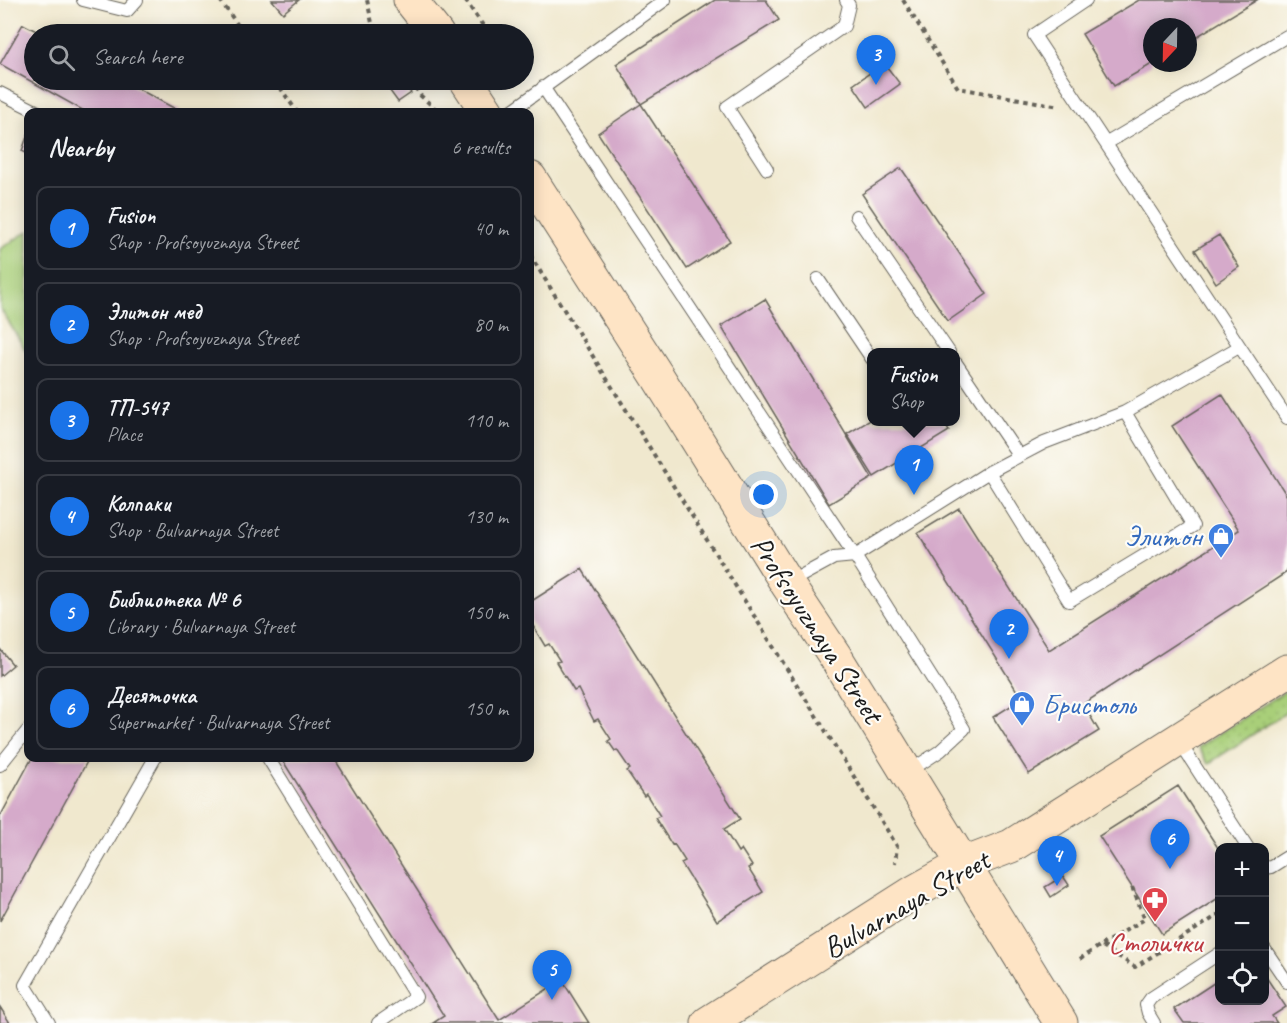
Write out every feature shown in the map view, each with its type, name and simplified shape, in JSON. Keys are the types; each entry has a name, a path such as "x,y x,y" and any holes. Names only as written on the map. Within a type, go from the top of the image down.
{"main road":[{"path":"410,0 429,24"},
{"path":"473,90 484,108"},
{"name":"Profsoyuznaya Street","path":"534,184 908,772 1061,1023"},
{"name":"Bulvarnaya Street","path":"708,1023 914,892 964,864 1011,846 1287,671"}],"lane":[{"path":"82,0 128,11 137,0"},
{"path":"515,108 665,0"},
{"path":"767,169 727,107 844,26 849,5 846,0"},
{"path":"1086,0 1034,34 1287,418"},
{"path":"1107,144 1287,36"},
{"path":"543,87 855,556 964,729 940,751 908,772"},
{"path":"0,93 30,108"},
{"path":"856,216 942,348"},
{"path":"818,279 867,352"},
{"path":"787,584 834,558 855,556 989,472 1044,443 1125,412 1239,346"},
{"path":"960,369 1019,456"},
{"path":"989,472 1069,601 1193,525 1125,412"},
{"path":"1,760 24,734"},
{"path":"1178,739 1245,843"},
{"path":"49,1023 25,985 153,762"},
{"path":"270,762 416,997 378,1023"},
{"path":"1269,867 1285,863"},
{"path":"1266,951 1287,982"},
{"path":"1154,1023 1146,1005 1151,998 1215,956"}],"path":[{"path":"220,0 237,24"},
{"path":"366,0 373,24"},
{"path":"465,0 482,24"},
{"path":"903,0 958,88 1086,111"},
{"path":"281,90 294,108"},
{"path":"417,90 434,108"},
{"path":"534,261 897,846 895,863"},
{"path":"1080,959 1145,919 1132,887"},
{"path":"1101,945 1135,967 1215,917"}],"green space":[{"path":"24,234 24,347 0,308 0,249"},
{"path":"1287,690 1287,712 1208,764 1198,747"}],"building":[{"path":"272,0 299,0 283,13"},
{"path":"715,0 766,0 779,20 641,104 616,64"},
{"path":"1139,0 1257,0 1197,37 1197,18 1143,18 1143,69 1114,86 1082,34"},
{"path":"23,24 24,25 24,77 0,64"},
{"path":"884,63 900,84 868,107 853,85"},
{"path":"47,90 140,90 174,108 79,108"},
{"path":"389,90 409,90 411,93 398,102"},
{"path":"641,104 730,241 687,269 598,133"},
{"path":"901,168 987,294 948,321 862,194"},
{"path":"1219,235 1239,267 1216,283 1195,250"},
{"path":"765,299 872,478 829,504 721,326"},
{"path":"1222,394 1287,496 1287,572 1083,704 1099,731 1029,774 993,717 1022,699 918,533 959,508 1049,650 1239,530 1172,426"},
{"path":"867,422 867,426 946,426 949,431 874,477 847,434"},
{"path":"582,569 740,819 724,829 738,852 741,849 752,866 748,868 763,892 717,921 681,863 685,861 655,818 660,816 627,771 630,769 608,741 611,739 598,719 594,721 578,689 574,691 556,662 560,661 549,644 545,646 534,628 534,599"},
{"path":"0,649 13,665 0,676"},
{"path":"30,762 87,762 0,921 0,817"},
{"path":"284,762 337,762 499,1020 562,980 589,1023 433,1023 444,1016"},
{"path":"1178,786 1215,843 1215,900 1162,934 1099,836"},
{"path":"1063,876 1069,885 1051,897 1045,887"},
{"path":"1215,982 1215,1005 1269,1005 1269,982 1286,1007 1272,1016 1277,1023 1184,1023 1174,1009"},
{"path":"0,1007 10,1023 0,1023"}],"place":[{"name":"ТП-547","path":"876,85"},
{"name":"Fusion","path":"914,495"},
{"name":"Элитон","path":"1221,559"},
{"name":"Элитон мед","path":"1009,659"},
{"name":"Бристоль","path":"1022,727"},
{"name":"Десяточка","path":"1170,869"},
{"name":"Колпаки","path":"1057,886"},
{"name":"Столички","path":"1155,923"},
{"name":"Библиотека № 6","path":"552,1000"}]}
